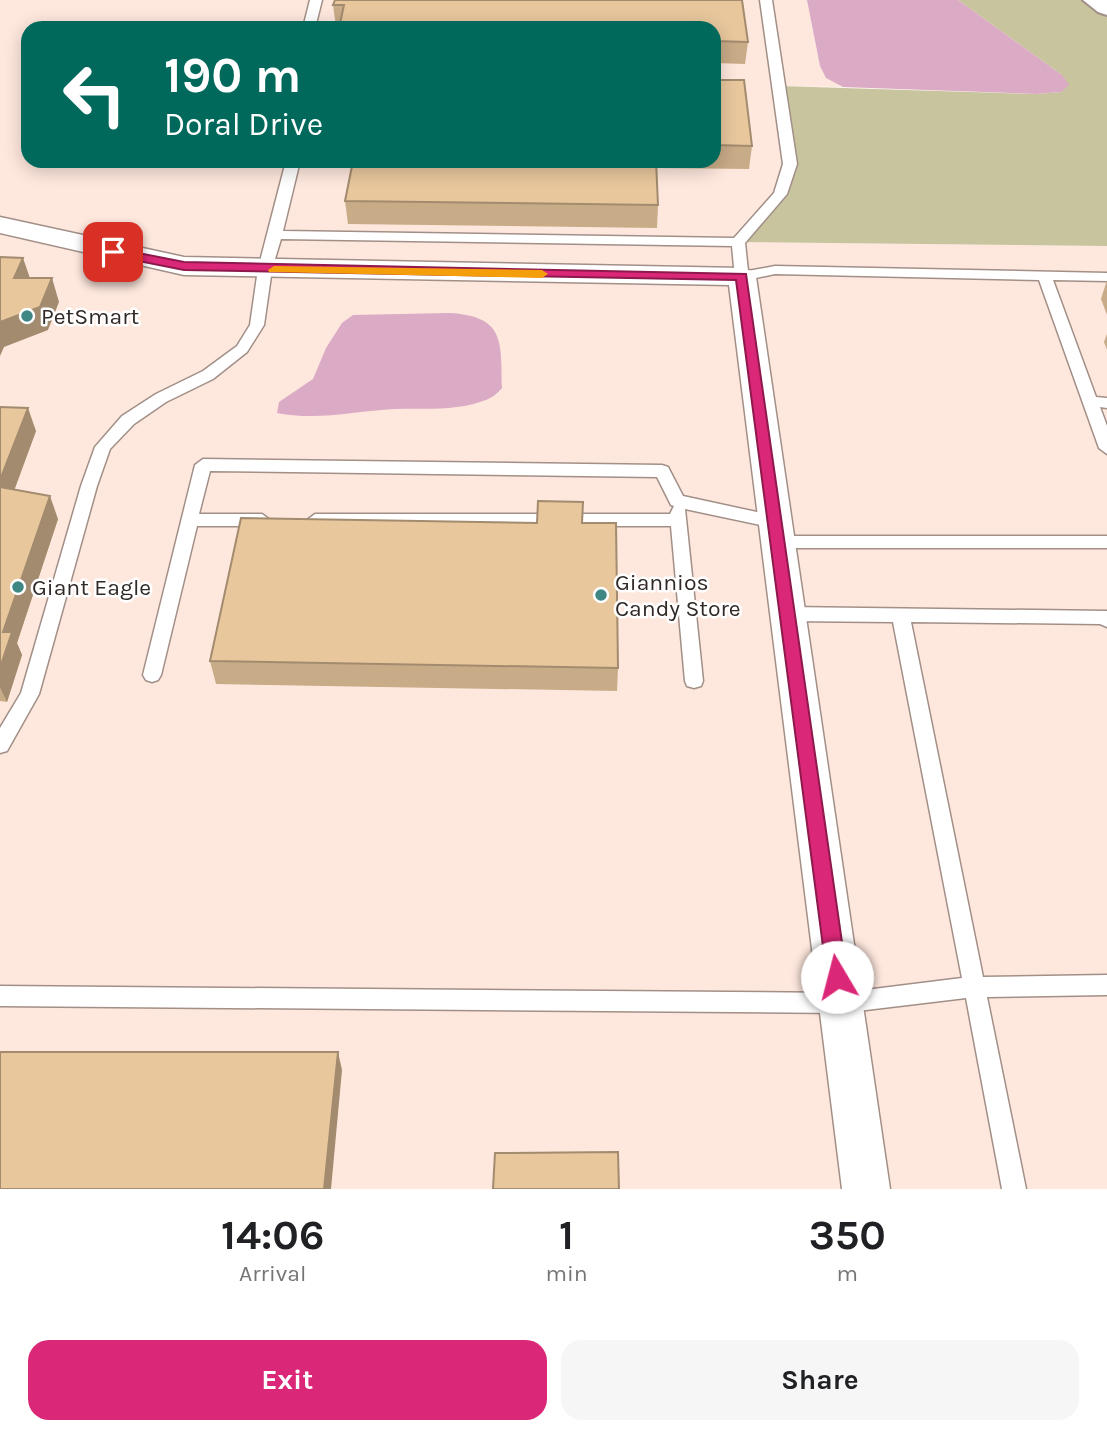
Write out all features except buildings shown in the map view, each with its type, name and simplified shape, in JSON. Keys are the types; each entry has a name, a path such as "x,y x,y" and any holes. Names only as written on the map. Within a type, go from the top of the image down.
{"highway":[{"path":"1096,0 1107,7"}],"street":[{"path":"0,225 135,258 184,266 265,270 742,276 866,1189"}],"lane":[{"path":"311,21 316,0"},
{"path":"766,0 790,164 779,194 738,242 742,276 775,270 1107,277"},
{"path":"0,746 30,694 89,486 103,447 128,420 161,398 208,375 242,349 257,325 265,270 291,168"},
{"path":"274,235 738,242"},
{"path":"1044,275 1107,449"},
{"path":"1090,401 1107,403"},
{"path":"152,675 202,465 662,471 677,501 694,681"},
{"path":"677,501 777,532 1107,542"},
{"path":"189,520 273,520"},
{"path":"301,520 679,520"},
{"path":"788,614 1107,617"},
{"path":"901,615 1014,1189"},
{"path":"0,996 841,1003 946,988 1107,985"}],"shaded area":[{"path":"0,0 807,0 820,66 826,78 843,87 779,86 790,164 780,194 739,242 1107,246 1107,1189 0,1189"},
{"path":"807,0 958,0 1062,75 1069,85 1061,92 1036,94 843,87 826,78 820,66"},
{"path":"958,0 1096,0 1107,7 1107,246 738,242 765,212 790,164 779,86 1036,94 1061,92 1062,75"},
{"path":"449,313 481,319 496,334 500,344 502,388 492,397 470,405 449,408 395,409 321,416 277,413 279,402 313,379 326,348 342,323 353,315"}],"slow traffic":[{"path":"274,270 542,274"}],"place":[{"name":"PetSmart","path":"27,316"},
{"name":"Giant Eagle","path":"18,587"},
{"name":"Giannios Candy Store","path":"601,595"}],"route":[{"path":"113,252 184,266 246,269 742,276 837,977"}]}
